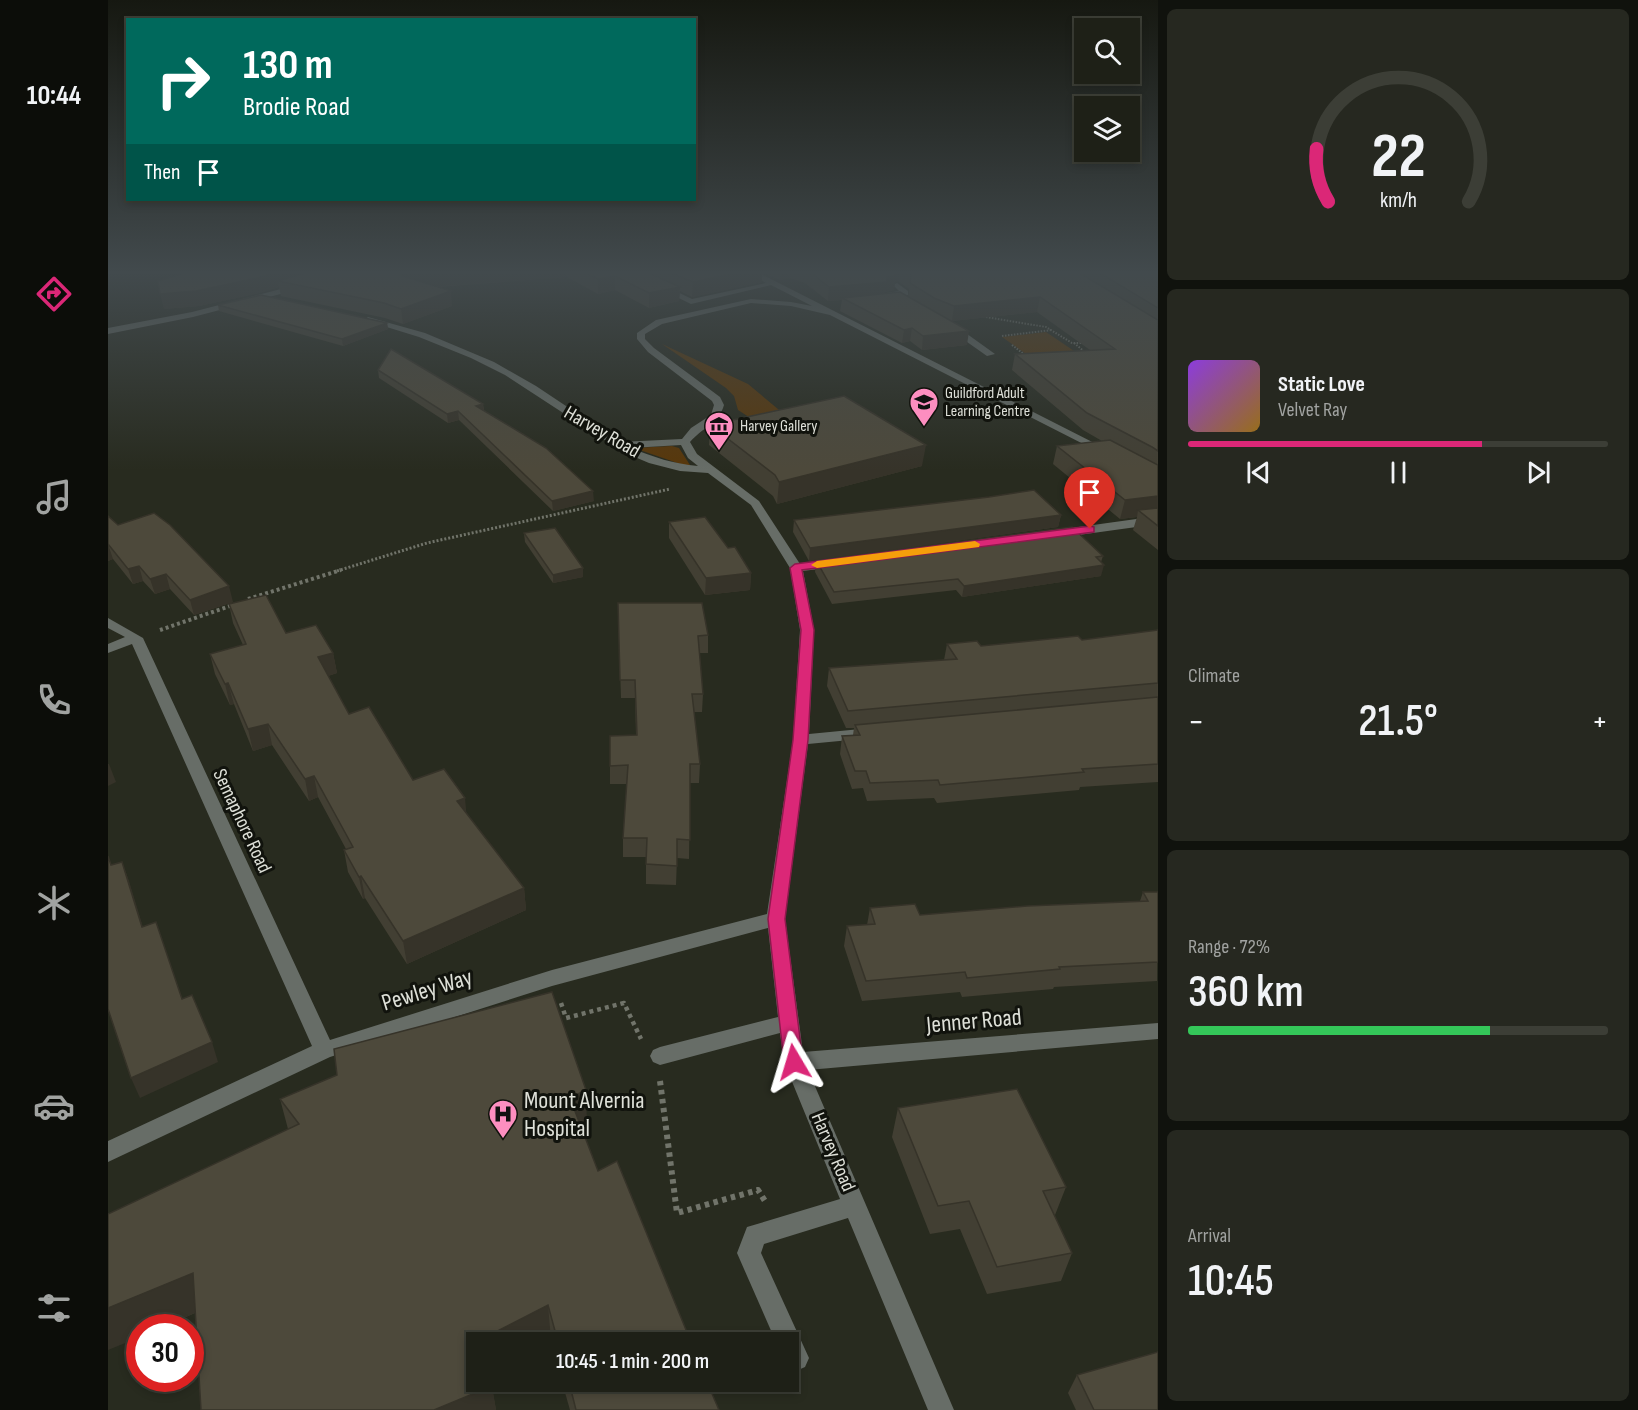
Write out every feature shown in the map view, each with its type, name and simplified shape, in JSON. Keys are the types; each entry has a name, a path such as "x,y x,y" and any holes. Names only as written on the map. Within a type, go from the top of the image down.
{"street":[{"name":"Harvey Road","path":"431,338 509,374 616,446 672,467 709,470 754,503 795,568 807,630 801,740 776,919 794,1062 942,1410"},
{"path":"616,446 685,442 695,430 716,416 719,405 710,393 651,350 641,338"},
{"path":"891,338 994,397 1111,453"},
{"path":"966,338 990,354"},
{"path":"685,442 692,456 709,470"},
{"path":"1041,536 1158,520"},
{"path":"795,568 842,561"},
{"path":"108,622 136,638"},
{"path":"108,649 136,638"},
{"name":"Semaphore Road","path":"136,638 324,1050"},
{"path":"801,740 884,732"},
{"name":"Pewley Way","path":"108,1152 324,1050 552,978 776,919"},
{"path":"652,1051 789,1022"},
{"name":"Jenner Road","path":"794,1062 1158,1031"},
{"path":"784,1332 749,1253 755,1235 855,1205"}],"path":[{"path":"1001,338 1026,356"},
{"path":"1065,338 1090,358"},
{"path":"1074,343 1084,343"},
{"path":"136,638 274,591 427,543 697,483 709,470"},
{"path":"566,1018 624,1002 652,1051"},
{"path":"659,1077 677,1213 729,1198"}],"shaded area":[{"path":"1003,338 1055,338 1089,361 1043,366"},
{"path":"662,344 748,384 796,424 769,430 738,410 734,396 726,388"},
{"path":"672,446 679,448 690,465 686,466 634,448"}],"building":[{"path":"1099,338 1158,338 1158,451 1087,413 1015,354 1115,349"},
{"path":"391,349 483,404 476,406 546,448 593,491 552,501 458,411 447,414 378,370"},
{"path":"844,396 926,445 779,482 775,475 710,425"},
{"path":"1110,440 1158,465 1158,496 1125,500 1057,446"},
{"path":"1034,490 1061,515 810,548 794,520 989,497"},
{"path":"1158,508 1158,526 1138,510"},
{"path":"154,513 170,525 229,586 190,600 166,574 150,579 139,566 128,569 108,544 108,516 118,525"},
{"path":"705,517 728,548 735,547 751,573 706,578 669,522"},
{"path":"1072,527 1103,556 1096,557 1104,565 964,586 958,579 834,592 816,560"},
{"path":"555,528 583,568 553,575 524,533"},
{"path":"266,595 286,633 316,625 333,653 318,657 349,714 369,707 413,780 444,769 465,798 457,801 524,888 403,941 361,876 359,877 344,850 353,847 314,776 305,779 268,724 248,729 228,683 225,684 210,654 246,644 229,604"},
{"path":"618,603 702,603 708,635 698,636 703,694 692,694 700,764 690,764 690,840 677,839 677,866 646,864 647,838 623,838 628,765 610,766 610,736 637,735 635,680 620,680"},
{"path":"1158,630 1158,683 848,711 829,668 957,659 947,644 977,641 981,646 1078,636 1082,640"},
{"path":"1158,697 1158,764 1082,769 1084,772 940,785 938,780 870,783 866,771 855,771 842,736 860,735 855,725"},
{"path":"108,856 111,865 122,862 142,927 156,922 182,999 192,995 212,1042 131,1078 108,1009"},
{"path":"1143,892 1158,892 1158,962 1059,967 1060,969 967,978 965,972 866,981 847,926 875,924 870,908 915,904 920,915 1027,906 1148,901"},
{"path":"552,992 586,1090 570,1098 598,1171 617,1161 687,1332 555,1332 548,1305 496,1332 466,1332 466,1392 478,1392 434,1410 201,1410 200,1392 204,1392 204,1314 195,1314 193,1273 108,1308 108,1214 299,1124 280,1099 337,1075 334,1049"},
{"path":"1017,1089 1066,1187 1043,1191 1072,1253 997,1267 969,1201 938,1206 898,1108"},
{"path":"1158,1352 1158,1410 1094,1410 1077,1375"},
{"path":"572,1392 711,1392 719,1410 576,1410"}],"slow traffic":[{"path":"817,565 975,544"}],"place":[{"name":"Guildford Adult Learning Centre","path":"924,428"},
{"name":"Harvey Gallery","path":"719,452"},
{"name":"Mount Alvernia Hospital","path":"503,1140"}],"route":[{"path":"794,1062 776,919 801,740 807,630 795,568 1090,529"}]}
